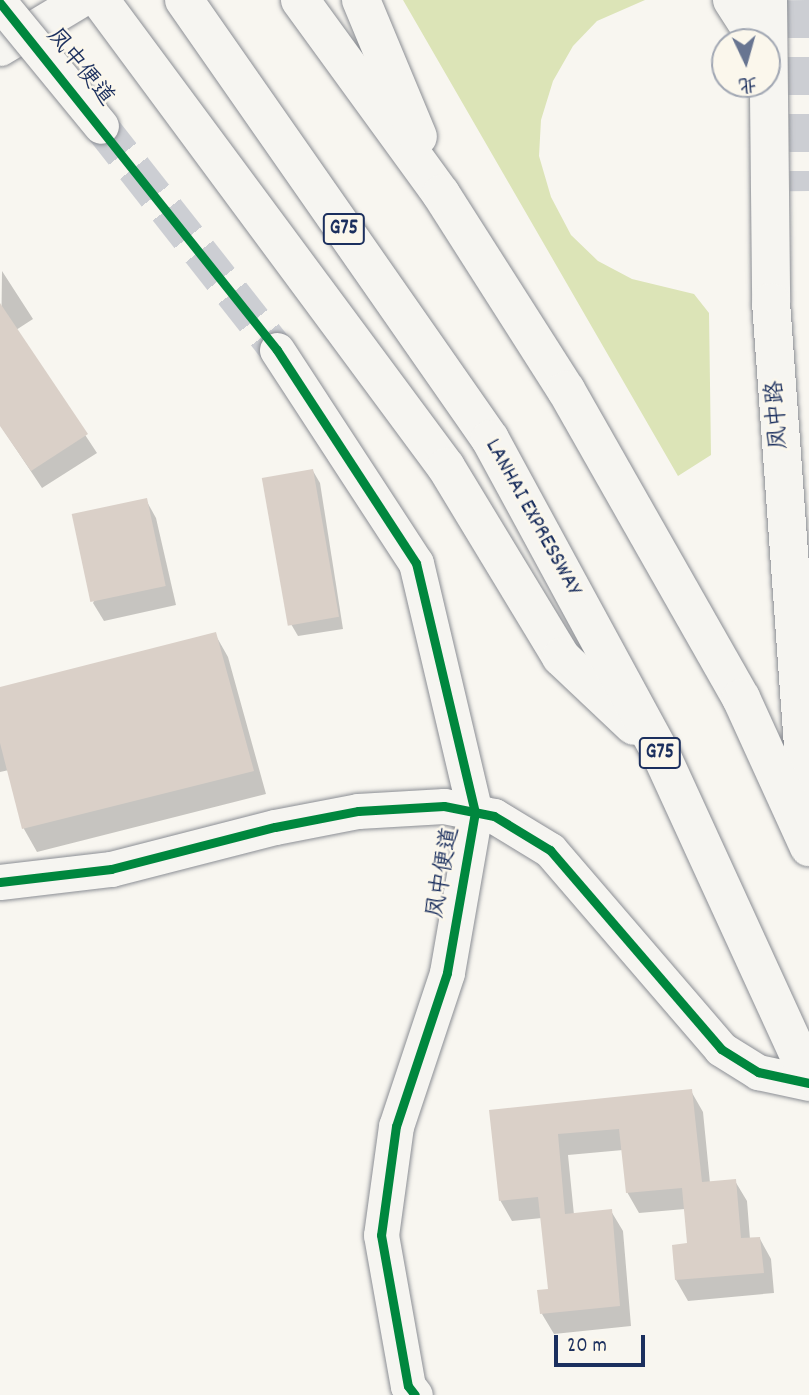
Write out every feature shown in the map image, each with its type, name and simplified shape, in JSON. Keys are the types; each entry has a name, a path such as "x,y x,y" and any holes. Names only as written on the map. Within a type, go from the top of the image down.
{"main road":[{"path":"100,0 446,467 561,657 659,750"},
{"path":"300,0 441,194 566,390 741,698 809,847"},
{"path":"361,0 441,194"},
{"path":"732,0 750,28"},
{"name":"凤中路","path":"766,28 768,0"},
{"name":"LANHAI EXPRESSWAY","path":"192,10 490,439 659,750 809,1077"},
{"name":"凤中路","path":"766,98 771,302 809,829"}],"street":[{"name":"凤中便道","path":"0,48 80,0"},
{"name":"凤中便道","path":"0,3 101,126"},
{"name":"凤中便道","path":"277,350 416,563 475,812 447,973 396,1126 382,1235 408,1386 415,1395"},
{"path":"0,882 111,869 275,827 358,811 444,806 494,816 550,850 721,1049 758,1072 809,1083"}],"green space":[{"path":"403,0 645,0 597,21 573,46 553,81 541,120 539,156 551,197 571,235 598,261 632,279 694,294 709,313 711,455 678,476"}],"building":[{"path":"0,303 88,434 31,471 0,426"},
{"path":"313,469 339,617 288,626 262,478"},
{"path":"147,498 166,586 90,602 72,514"},
{"path":"216,632 254,771 22,829 0,743 0,687"},
{"path":"692,1089 702,1182 736,1179 741,1238 760,1237 764,1273 675,1280 672,1245 687,1243 682,1188 626,1193 619,1129 558,1134 565,1214 612,1209 620,1306 540,1314 537,1290 548,1289 538,1197 499,1201 489,1110"}],"tunnel":[{"path":"806,0 809,191"},
{"path":"101,126 277,350"}],"cycle path":[{"path":"0,3 277,350 416,563 475,812 447,973 396,1126 381,1235 408,1386 415,1395"},
{"path":"0,882 111,869 275,827 358,811 444,806 494,816 550,850 721,1049 758,1072 809,1083"}]}
